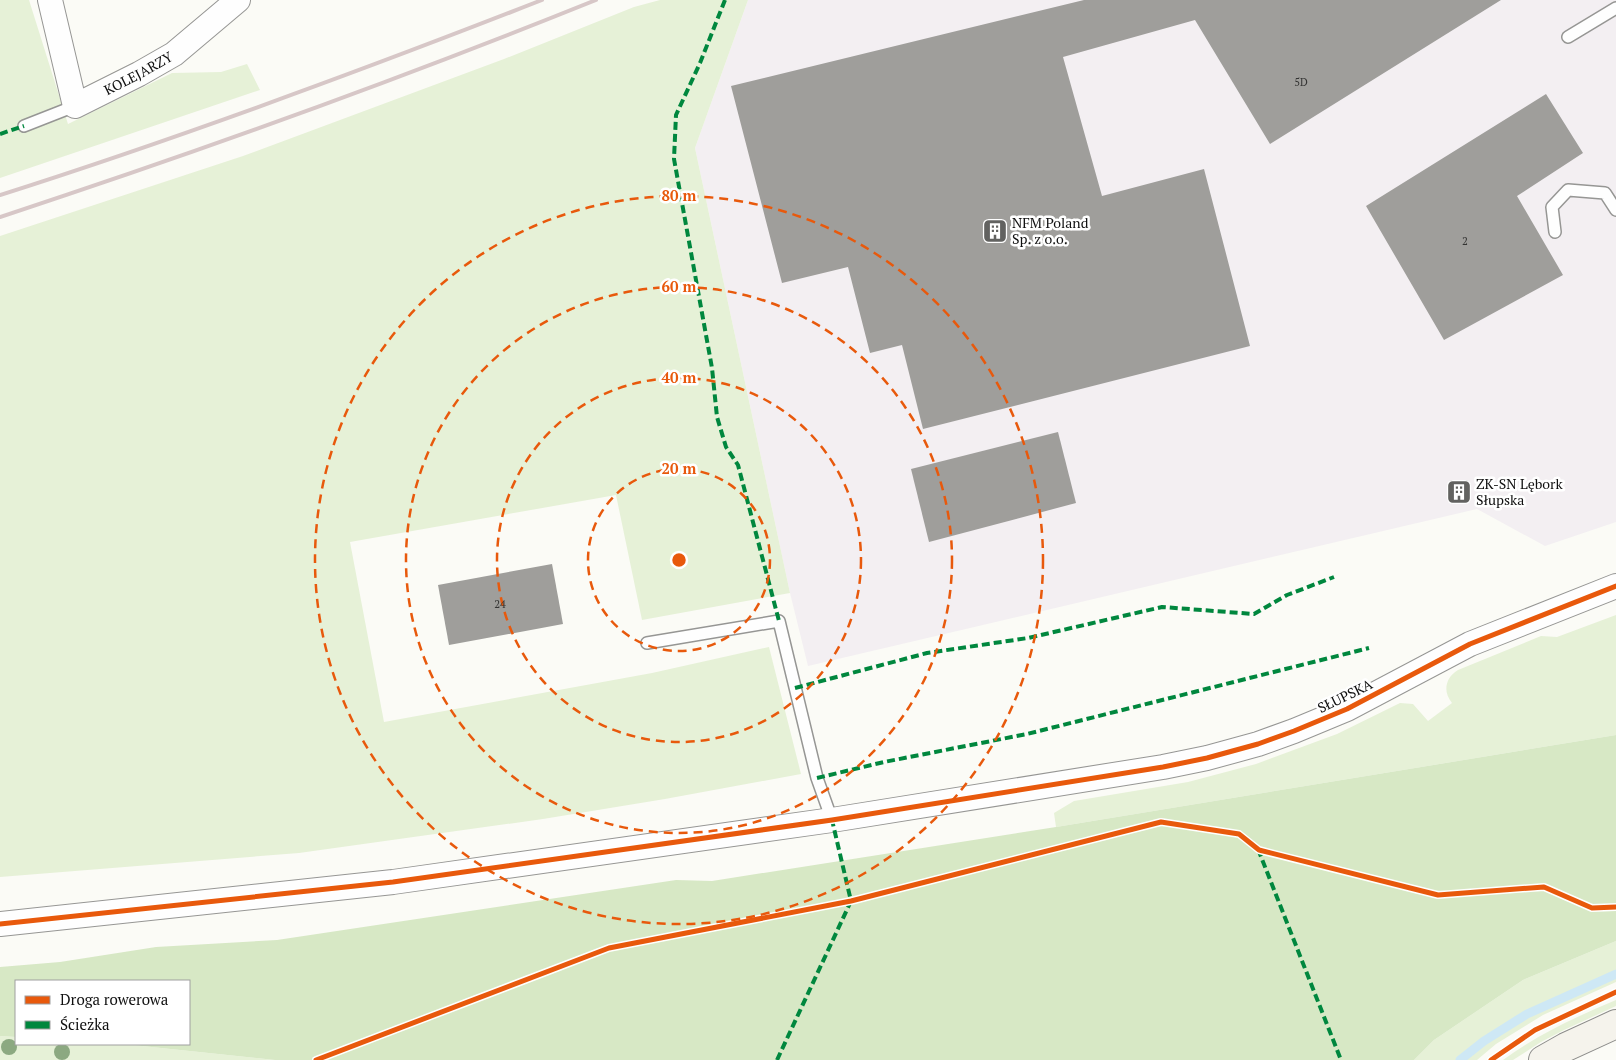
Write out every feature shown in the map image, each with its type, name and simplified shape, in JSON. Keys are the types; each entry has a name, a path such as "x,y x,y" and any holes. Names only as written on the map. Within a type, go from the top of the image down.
{"main road":[{"path":"1543,1060 1566,1047 1615,1025"}],"street":[{"path":"50,0 75,106"},
{"name":"KOLEJARZY","path":"75,106 174,54 238,0"},
{"name":"SŁUPSKA","path":"0,924 393,882 832,820 1207,758 1294,732 1347,709 1470,644 1616,586"}],"lane":[{"path":"1568,37 1616,8"},
{"name":"KOLEJARZY","path":"24,126 75,106"},
{"path":"1555,232 1552,207 1568,190 1605,193 1616,210"},
{"path":"647,643 779,621 817,778 832,820"}],"shaded area":[{"path":"748,0 1616,0 1616,522 1545,546 1477,509 808,666 790,593 695,148"}],"green space":[{"path":"0,0 29,0 68,124 172,73 221,72 247,64 260,90 0,178"},
{"path":"660,0 748,0 695,148 790,593 642,620 616,495 350,542 384,722 652,673 769,647 801,774 543,819 299,853 0,877 0,236 243,156 504,59 634,7"},
{"path":"1616,615 1616,735 1056,827 1054,813 1074,801 1188,782 1256,764 1337,734 1400,703 1413,704 1428,721 1452,703 1446,689 1448,680 1458,670 1541,636 1557,637"},
{"path":"1616,735 1616,941 1523,980 1434,1040 1414,1060 275,1060 132,1045 190,1045 190,980 15,980 15,1037 0,1036 0,967 60,962 156,947 277,940 676,880 712,881 1056,827"},
{"path":"1616,941 1616,982 1543,1015 1496,1044 1477,1060 1414,1060 1434,1040 1523,980"},
{"path":"1616,1000 1616,1006 1541,1042 1513,1060 1503,1060 1544,1034"},
{"path":"0,1036 15,1037 15,1045 132,1045 275,1060 0,1060"}],"building":[{"name":"NFM Poland Sp. z o.o.","path":"1084,0 1501,0 1270,144 1195,20 1063,57 1102,196 1204,169 1250,346 923,429 902,345 870,353 848,267 782,283 731,86"},
{"path":"1546,94 1583,153 1517,196 1563,275 1444,340 1366,206"},
{"path":"1058,432 1076,503 929,542 911,469"},
{"name":"ZK-SN Lębork Słupska","path":"1459,485 1465,494 1457,498 1452,489"},
{"path":"552,564 563,624 449,645 438,585"}],"waterway":[{"path":"1460,1060 1484,1041 1527,1014 1616,974"}],"railway":[{"path":"0,195 137,150 272,102 542,0"},
{"path":"0,217 300,113 596,0"}],"marked path":[{"path":"725,0 700,63 676,115 674,159 712,368 717,417 726,447 738,465 779,621"},
{"path":"0,134 24,126"},
{"path":"795,688 927,653 1028,638 1162,607 1254,614 1287,595 1334,577"},
{"path":"817,778 884,762 1027,734 1369,648"},
{"path":"777,1060 851,901 832,820"},
{"path":"1258,849 1341,1060"}],"cycle path":[{"path":"0,924 393,882 832,820 1163,767 1207,758 1258,744 1347,709 1470,644 1616,586"},
{"path":"316,1060 609,948 851,901 1161,822 1239,834 1259,850 1438,895 1544,887 1592,908 1616,907"},
{"path":"1491,1060 1535,1030 1616,992"}],"place":[{"name":"NFM Poland Sp. z o.o.","path":"995,231"},
{"name":"ZK-SN Lębork Słupska","path":"1459,492"}]}
